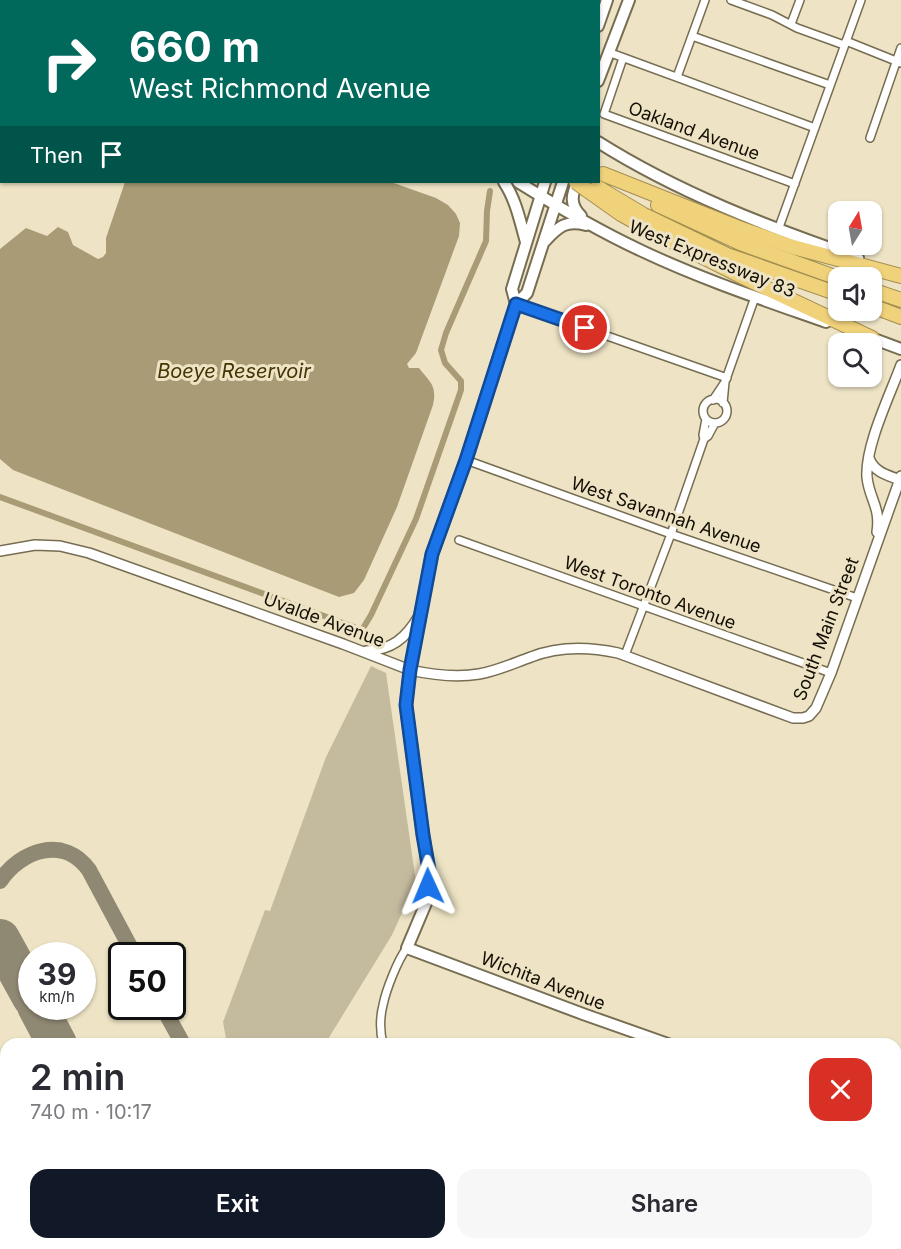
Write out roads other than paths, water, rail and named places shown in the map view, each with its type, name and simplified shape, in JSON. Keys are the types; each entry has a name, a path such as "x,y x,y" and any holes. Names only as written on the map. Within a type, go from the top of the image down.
{"highway":[{"path":"601,173 749,232 793,247 901,275"},
{"path":"601,173 654,203 740,243 828,274"},
{"path":"585,184 727,255 828,290"},
{"path":"585,184 621,214 652,232 743,278 861,333"},
{"path":"882,293 901,300"},
{"path":"882,309 901,316"}],"main road":[{"path":"600,20 607,0"},
{"path":"600,75 629,0"},
{"path":"600,143 688,191 778,230 901,275"},
{"path":"600,152 624,157"},
{"path":"505,183 516,204 526,242"},
{"name":"West Expressway 83","path":"520,183 588,223 671,264 755,297 858,333"},
{"path":"516,304 512,289 545,183"},
{"path":"407,948 426,903 429,870 406,705 410,670 432,554 466,460 516,304 527,293 563,183"},
{"path":"585,184 572,194 573,204 588,223"},
{"path":"541,246 565,224 579,223 599,228"},
{"name":"West Expressway 83","path":"882,342 901,349"},
{"name":"Wichita Avenue","path":"407,948 651,1038"}],"street":[{"path":"677,77 705,0"},
{"path":"731,0 772,15 797,28 898,62"},
{"path":"791,24 800,0"},
{"path":"778,230 858,1"},
{"path":"692,36 830,85"},
{"path":"870,138 901,48"},
{"path":"608,52 815,128"},
{"name":"Oakland Avenue","path":"623,58 604,114 795,184"},
{"path":"723,403 726,380 755,297"},
{"path":"516,304 726,380"},
{"name":"South Main Street","path":"873,553 878,513 867,477 868,457 901,366"},
{"path":"713,400 726,380"},
{"path":"625,656 704,439 704,407 708,401 718,400 723,403 726,416 721,422 710,422 705,419"},
{"path":"704,439 716,423"},
{"name":"South Main Street","path":"808,716 816,708 831,673 900,478 877,470 872,466 868,457"},
{"name":"West Savannah Avenue","path":"466,460 857,598"},
{"name":"West Toronto Avenue","path":"459,540 831,673"},
{"name":"Uvalde Avenue","path":"0,551 35,545 60,546 88,553 410,670 445,676 481,674 533,656 560,650 604,650 793,718 808,716"},
{"path":"362,651 376,650 402,639 421,611"},
{"path":"382,1038 382,1006 400,956 407,948"}],"water":[{"name":"Boeye Reservoir","path":"125,183 394,183 436,198 448,205 456,214 460,223 459,236 416,353 407,364 409,368 419,368 430,381 434,393 433,405 397,507 364,580 354,593 339,597 13,470 0,459 0,249 26,228 47,236 58,227 68,232 73,245 98,259 106,253 106,238"}],"waterway":[{"path":"0,497 362,630 416,519 461,390 461,381 445,363 441,350 446,333 486,241 490,191"}]}
